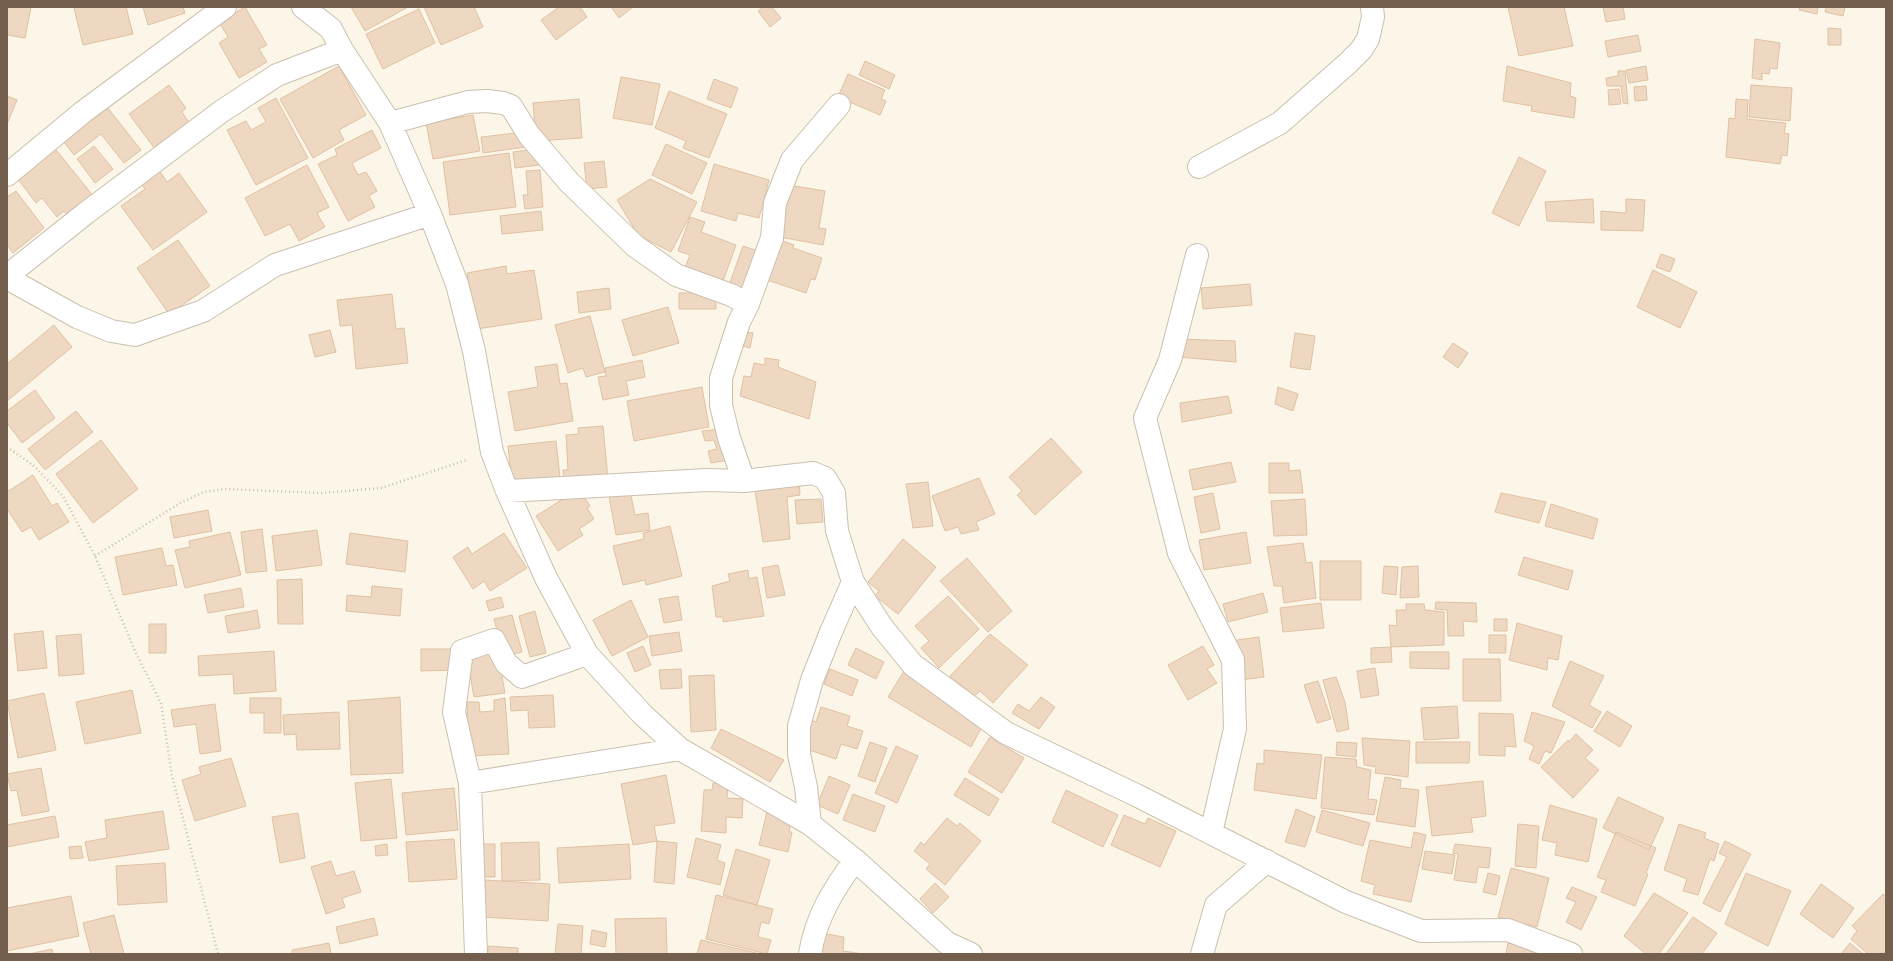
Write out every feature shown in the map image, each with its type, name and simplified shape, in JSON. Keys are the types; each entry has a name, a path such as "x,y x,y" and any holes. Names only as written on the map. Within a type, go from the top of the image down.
{"street":[{"path":"7,175 83,112 225,7"},
{"path":"303,7 331,29 342,50 390,123 430,214 457,284 474,350 492,452 507,491 546,578 587,654 642,714 680,749 810,824 855,860 908,909 948,943 971,954"},
{"path":"1200,167 1280,123 1361,50 1368,39 1377,10"},
{"path":"342,50 277,75 222,111 86,213 7,277 77,317 111,331 135,335 203,310 275,265 430,214"},
{"path":"390,123 468,102 487,101 503,103 511,106 529,135 569,182 635,246 676,275 731,295 748,304"},
{"path":"744,481 729,438 721,405 721,378 739,322 748,304 772,238 775,202 792,160 839,105"},
{"path":"1197,255 1170,360 1145,418 1179,553 1233,660 1235,729 1211,833"},
{"path":"507,491 706,480 744,481 813,472 825,478 834,493 837,531 853,582 882,627 913,665 1006,732 1136,794 1346,902 1421,932 1508,930 1571,954"},
{"path":"810,824 806,787 799,754 799,726 812,680 853,582"},
{"path":"476,954 470,783 454,712 462,651 494,640 506,663 522,677 587,654"},
{"path":"470,783 680,749"},
{"path":"810,954 813,934 832,892 855,860"},
{"path":"1202,954 1216,905 1267,861"}],"path":[{"path":"7,447 34,466 63,496 95,556 135,651 161,703 172,776 218,954"},
{"path":"95,556 182,502 204,492 224,488 321,493 381,488 492,452"}],"building":[{"path":"7,7 31,7 25,38 7,35"},
{"path":"126,7 133,34 83,45 74,8"},
{"path":"143,7 183,7 185,13 148,25"},
{"path":"245,7 267,45 259,49 267,62 239,78 219,43 228,37 219,22"},
{"path":"351,7 408,7 365,31"},
{"path":"424,7 474,7 483,27 441,45"},
{"path":"559,7 580,7 587,17 556,40 541,20"},
{"path":"611,7 633,7 619,18"},
{"path":"763,7 772,7 781,18 770,27 758,11"},
{"path":"1508,7 1564,7 1573,46 1519,56"},
{"path":"1603,7 1623,7 1625,19 1606,22"},
{"path":"1800,7 1818,7 1817,14 1799,10"},
{"path":"1826,7 1845,7 1843,16 1825,12"},
{"path":"419,9 435,43 383,69 366,34"},
{"path":"1828,28 1841,29 1841,45 1828,45"},
{"path":"1638,35 1641,51 1608,57 1605,41"},
{"path":"1755,39 1780,43 1777,69 1770,68 1769,74 1762,73 1762,80 1752,78"},
{"path":"865,61 895,75 889,89 859,75"},
{"path":"339,66 366,115 339,130 344,140 313,158 280,99"},
{"path":"1507,66 1571,83 1570,96 1576,98 1574,118 1531,111 1532,106 1503,101"},
{"path":"1646,66 1648,80 1629,83 1626,70"},
{"path":"1618,71 1625,71 1628,104 1623,103 1621,86 1607,86 1606,78 1618,76"},
{"path":"848,74 885,90 881,99 886,101 880,115 838,97"},
{"path":"621,77 660,84 652,125 613,118"},
{"path":"714,79 738,88 731,108 707,99"},
{"path":"169,85 186,108 182,112 190,124 155,149 129,114"},
{"path":"1751,85 1792,88 1790,121 1749,117"},
{"path":"1646,86 1647,100 1635,101 1634,87"},
{"path":"1619,89 1621,104 1609,105 1608,90"},
{"path":"669,91 727,114 709,158 683,148 686,141 655,128"},
{"path":"7,96 17,100 7,124"},
{"path":"276,98 308,158 256,185 227,130 246,121 251,130 266,122 258,108"},
{"path":"579,99 582,138 536,141 533,103"},
{"path":"1736,99 1748,100 1747,119 1786,123 1784,133 1789,134 1787,156 1782,155 1780,164 1726,157 1729,118 1735,119"},
{"path":"103,102 141,150 124,163 101,134 74,155 60,137"},
{"path":"473,115 480,151 433,159 426,123"},
{"path":"372,130 381,148 352,163 358,175 366,172 377,191 369,196 375,207 348,221 318,164 337,155 335,149"},
{"path":"525,132 526,147 483,153 481,137"},
{"path":"666,144 707,163 692,194 652,175"},
{"path":"53,146 94,197 68,217 64,211 57,217 42,198 36,203 15,175"},
{"path":"94,146 113,169 95,183 77,159"},
{"path":"537,149 539,165 515,168 513,152"},
{"path":"509,153 516,207 450,215 443,162"},
{"path":"1519,157 1546,171 1519,226 1492,213"},
{"path":"604,161 607,187 587,189 584,163"},
{"path":"714,164 769,180 759,218 738,213 736,221 701,211"},
{"path":"307,165 329,207 317,213 325,227 299,241 290,224 265,236 245,198"},
{"path":"158,169 167,182 179,173 207,212 153,250 121,206 145,189 140,182"},
{"path":"540,170 543,207 525,209 523,195 528,195 526,171"},
{"path":"650,179 697,202 671,252 638,235 617,200"},
{"path":"789,185 825,191 819,228 826,229 823,245 780,237"},
{"path":"16,191 44,228 13,253 7,245 7,197"},
{"path":"1593,199 1594,223 1547,221 1545,202"},
{"path":"1626,199 1645,200 1643,231 1601,230 1601,211 1626,213"},
{"path":"541,211 543,230 502,234 500,216"},
{"path":"690,217 705,222 701,232 736,245 721,287 683,273 690,255 678,251"},
{"path":"777,239 794,245 793,248 822,258 815,280 811,279 806,293 764,279"},
{"path":"178,240 210,286 169,314 137,268"},
{"path":"743,246 764,253 750,295 728,288"},
{"path":"1661,254 1675,259 1670,272 1656,267"},
{"path":"506,266 507,274 534,270 542,319 477,329 467,273"},
{"path":"1653,270 1697,292 1680,328 1637,307"},
{"path":"1250,284 1252,305 1203,309 1201,288"},
{"path":"609,288 611,309 579,313 577,292"},
{"path":"679,293 716,293 716,309 679,309"},
{"path":"392,294 396,329 404,328 408,363 356,369 352,325 340,326 337,300"},
{"path":"668,307 679,343 633,356 622,320"},
{"path":"590,316 605,372 586,377 583,368 568,373 555,325"},
{"path":"54,325 72,347 7,401 7,364"},
{"path":"330,330 336,352 315,357 309,335"},
{"path":"742,331 753,333 750,348 739,345"},
{"path":"1295,333 1315,336 1310,370 1290,367"},
{"path":"1179,339 1235,341 1236,362 1178,357"},
{"path":"1453,343 1468,353 1458,368 1443,357"},
{"path":"765,358 779,360 778,367 816,382 809,419 740,396 744,376 751,377 754,363 765,365"},
{"path":"642,360 645,377 626,381 629,395 603,400 598,377 606,376 605,368"},
{"path":"557,364 560,384 567,383 573,421 515,431 508,392 538,387 535,367"},
{"path":"702,387 709,427 634,441 627,401"},
{"path":"1278,387 1298,394 1293,411 1275,404"},
{"path":"35,390 55,418 22,443 7,423 7,411"},
{"path":"1228,396 1232,413 1182,422 1180,403"},
{"path":"76,411 93,432 45,470 28,449"},
{"path":"603,426 608,479 564,482 563,470 568,470 566,435 579,434 578,428"},
{"path":"721,429 730,460 711,463 708,451 717,449 714,440 705,441 702,431"},
{"path":"1051,438 1082,472 1035,515 1017,495 1022,491 1009,477"},
{"path":"101,440 138,489 93,523 56,474"},
{"path":"556,441 560,478 512,483 508,446"},
{"path":"1231,462 1236,482 1193,490 1189,470"},
{"path":"1269,463 1289,463 1289,471 1300,470 1303,493 1269,493"},
{"path":"33,475 52,506 57,503 69,522 39,540 31,527 22,532 7,509 7,492"},
{"path":"979,478 995,514 976,522 979,530 961,534 958,527 945,531 932,496"},
{"path":"799,479 800,495 787,497 790,539 763,542 754,484"},
{"path":"928,482 933,526 913,528 906,484"},
{"path":"629,486 635,515 648,513 650,530 616,535 608,490"},
{"path":"579,489 590,506 587,508 594,519 579,529 583,535 558,551 536,516"},
{"path":"1213,493 1220,529 1201,533 1194,497"},
{"path":"1501,493 1546,502 1539,523 1495,512"},
{"path":"821,499 823,522 797,524 795,500"},
{"path":"1305,499 1307,535 1274,536 1271,501"},
{"path":"1551,504 1598,519 1593,539 1545,526"},
{"path":"208,510 212,531 174,538 170,517"},
{"path":"670,526 682,576 646,585 645,580 623,585 613,546 644,539 643,533"},
{"path":"262,529 267,571 246,573 241,532"},
{"path":"317,530 322,565 276,571 272,536"},
{"path":"230,532 241,575 185,588 175,550 190,547 189,541"},
{"path":"1246,532 1251,563 1204,570 1199,540"},
{"path":"350,533 408,541 405,572 346,564"},
{"path":"504,533 527,568 490,591 484,581 473,589 453,557 468,547 472,554"},
{"path":"903,539 936,567 898,614 875,596 879,591 868,582"},
{"path":"1303,543 1306,563 1312,562 1316,598 1284,603 1282,586 1274,586 1267,547"},
{"path":"162,548 166,566 173,565 177,585 123,595 115,557"},
{"path":"1524,557 1573,571 1568,590 1518,575"},
{"path":"967,558 1012,611 988,632 940,581"},
{"path":"1320,561 1361,561 1361,600 1320,600"},
{"path":"778,565 785,595 767,598 762,568"},
{"path":"1384,566 1398,567 1396,595 1382,593"},
{"path":"1418,566 1419,597 1400,598 1402,567"},
{"path":"748,570 749,579 757,577 764,616 723,622 723,617 716,617 712,586 730,581 728,574"},
{"path":"302,579 303,624 278,624 277,580"},
{"path":"372,586 402,589 400,616 346,611 347,595 371,597"},
{"path":"241,588 244,607 208,613 204,595"},
{"path":"1263,593 1268,612 1228,622 1223,604"},
{"path":"678,596 682,620 664,623 659,599"},
{"path":"948,596 979,629 939,668 921,648 929,641 915,626"},
{"path":"501,597 504,607 489,611 486,601"},
{"path":"631,600 648,637 612,656 593,620"},
{"path":"1436,602 1476,603 1477,622 1463,621 1464,636 1448,636 1447,610 1435,609"},
{"path":"1321,603 1324,628 1283,632 1280,608"},
{"path":"1406,604 1424,604 1425,610 1444,612 1444,645 1391,647 1389,625 1397,626 1396,610 1406,610"},
{"path":"257,610 260,628 228,633 225,616"},
{"path":"535,611 546,653 530,657 519,616"},
{"path":"512,615 522,652 504,656 494,619"},
{"path":"1494,619 1507,619 1507,631 1494,631"},
{"path":"1517,623 1562,636 1558,660 1548,658 1547,670 1509,660"},
{"path":"149,624 166,624 166,653 149,653"},
{"path":"43,631 47,668 18,671 14,634"},
{"path":"679,632 682,651 652,656 649,636"},
{"path":"81,634 84,674 59,676 56,636"},
{"path":"990,634 1028,665 993,703 980,691 974,696 950,676"},
{"path":"1489,635 1506,635 1506,653 1489,653"},
{"path":"1259,637 1264,677 1241,680 1237,640"},
{"path":"643,646 651,665 635,672 627,653"},
{"path":"1203,646 1214,665 1207,669 1217,683 1188,700 1168,665"},
{"path":"1391,647 1392,662 1371,663 1371,648"},
{"path":"856,648 884,662 876,679 848,665"},
{"path":"421,649 457,649 458,670 421,671"},
{"path":"274,651 276,691 234,694 233,674 199,676 198,656"},
{"path":"1410,652 1449,652 1449,669 1410,668"},
{"path":"498,653 505,693 474,697 467,657"},
{"path":"1463,659 1500,659 1501,701 1463,701"},
{"path":"1570,661 1604,676 1589,705 1601,712 1592,728 1552,706"},
{"path":"1375,668 1379,695 1361,698 1357,671"},
{"path":"681,669 682,688 661,689 659,670"},
{"path":"830,669 858,680 852,696 824,684"},
{"path":"904,671 986,719 971,747 888,697"},
{"path":"714,675 716,730 691,732 689,676"},
{"path":"1336,677 1345,702 1349,729 1337,732 1323,680"},
{"path":"1318,681 1331,719 1317,723 1304,685"},
{"path":"132,690 141,733 85,744 76,702"},
{"path":"44,693 56,750 18,758 7,701"},
{"path":"553,695 555,727 529,728 528,710 511,711 510,697"},
{"path":"400,697 403,773 351,775 348,701"},
{"path":"1041,697 1055,707 1039,729 1012,713 1018,704 1029,711"},
{"path":"250,698 281,698 281,733 264,733 264,713 250,713"},
{"path":"505,698 509,754 468,756 467,702 479,702 480,712 494,711 494,700"},
{"path":"215,704 221,751 200,754 196,724 174,727 171,710"},
{"path":"1457,706 1459,738 1424,740 1421,708"},
{"path":"821,707 850,716 847,726 863,731 857,749 841,744 836,759 800,747 809,719 816,722"},
{"path":"1607,711 1632,726 1620,747 1594,731"},
{"path":"339,712 340,749 297,750 296,734 284,735 283,715"},
{"path":"1532,712 1565,722 1551,753 1545,751 1539,764 1529,759 1534,746 1524,741"},
{"path":"1479,713 1513,714 1516,747 1505,746 1505,756 1479,755"},
{"path":"721,729 784,760 770,782 711,748"},
{"path":"1576,734 1593,750 1585,758 1599,770 1573,798 1541,767"},
{"path":"990,737 1024,758 1002,793 968,772"},
{"path":"1362,738 1410,741 1408,777 1375,773 1376,767 1364,765"},
{"path":"870,742 887,748 875,782 858,776"},
{"path":"1337,742 1357,743 1356,757 1336,755"},
{"path":"1416,742 1470,742 1469,763 1416,763"},
{"path":"896,746 918,756 897,803 875,793"},
{"path":"1264,750 1322,755 1316,799 1254,790 1257,763 1264,764"},
{"path":"1325,757 1356,759 1357,767 1371,770 1368,799 1377,800 1374,815 1321,808"},
{"path":"231,758 246,806 195,821 182,780 201,774 199,767"},
{"path":"41,768 49,811 22,816 17,790 11,791 7,774"},
{"path":"666,775 675,823 654,826 657,841 633,845 621,784"},
{"path":"829,776 850,785 838,814 817,805"},
{"path":"1385,777 1401,780 1400,788 1419,790 1415,827 1376,821"},
{"path":"965,778 999,799 989,816 954,795"},
{"path":"391,779 397,838 361,841 355,783"},
{"path":"1483,781 1486,816 1471,818 1473,832 1432,836 1426,787"},
{"path":"713,783 728,784 727,798 743,799 742,818 726,817 726,833 701,831 704,790 712,790"},
{"path":"454,788 458,830 406,835 402,793"},
{"path":"1066,790 1118,815 1103,847 1052,822"},
{"path":"853,794 885,806 875,832 843,820"},
{"path":"1618,797 1664,818 1649,850 1603,828"},
{"path":"1550,805 1597,819 1588,862 1555,855 1557,843 1542,840"},
{"path":"1296,809 1315,817 1305,847 1285,842"},
{"path":"1322,810 1370,823 1363,846 1316,832"},
{"path":"163,811 169,849 89,861 85,842 107,838 105,820"},
{"path":"767,812 792,817 789,832 792,832 788,852 759,845"},
{"path":"298,813 305,858 280,863 272,817"},
{"path":"1124,815 1145,824 1148,818 1176,831 1160,867 1111,845"},
{"path":"55,816 59,837 7,847 7,825"},
{"path":"947,818 957,826 960,823 981,841 945,885 926,869 930,864 914,851 921,842 924,845"},
{"path":"1518,824 1539,826 1536,868 1515,866"},
{"path":"1679,824 1706,833 1704,838 1719,844 1714,861 1710,859 1698,895 1683,891 1687,879 1664,870"},
{"path":"1414,832 1426,835 1411,902 1373,894 1375,885 1361,881 1370,840 1411,848"},
{"path":"1616,832 1656,848 1646,873 1648,874 1635,906 1601,892 1606,880 1597,877"},
{"path":"696,838 721,845 717,860 725,863 720,885 687,877"},
{"path":"454,839 457,879 409,882 406,842"},
{"path":"657,841 677,843 674,884 654,882"},
{"path":"1725,841 1751,854 1720,912 1703,903 1727,857 1719,853"},
{"path":"539,842 540,880 502,881 501,843"},
{"path":"387,844 388,855 376,856 375,846"},
{"path":"477,844 495,844 495,877 477,877"},
{"path":"629,844 631,879 559,883 557,848"},
{"path":"1455,844 1491,848 1489,868 1478,867 1476,883 1454,880 1458,854 1453,853"},
{"path":"81,846 83,858 70,859 69,847"},
{"path":"736,849 770,860 757,905 723,895"},
{"path":"1425,851 1455,855 1452,874 1422,869"},
{"path":"331,861 336,876 354,871 361,892 342,898 345,907 326,914 311,867"},
{"path":"165,863 167,902 118,905 116,866"},
{"path":"1511,868 1549,878 1537,927 1498,917"},
{"path":"1488,873 1500,876 1496,895 1483,892"},
{"path":"1746,873 1791,891 1768,946 1725,924"},
{"path":"485,880 550,884 548,921 482,917"},
{"path":"935,883 949,897 933,913 920,899"},
{"path":"1821,884 1854,908 1833,938 1800,914"},
{"path":"1572,887 1597,897 1581,930 1566,922 1576,902 1566,898"},
{"path":"1654,893 1688,913 1659,954 1646,954 1624,936"},
{"path":"1883,894 1886,896 1886,953 1868,954 1851,939 1857,931 1852,926"},
{"path":"716,895 773,909 769,924 761,922 758,937 771,940 767,954 706,939"},
{"path":"71,896 79,936 7,951 7,908"},
{"path":"114,915 124,954 91,954 83,923"},
{"path":"1693,917 1717,933 1702,954 1666,954"},
{"path":"374,918 378,935 340,944 336,927"},
{"path":"666,918 667,954 616,954 615,919"},
{"path":"558,924 583,926 581,954 555,954"},
{"path":"592,930 607,933 605,947 590,944"},
{"path":"821,933 844,937 843,951 864,954 819,954"},
{"path":"701,940 760,954 697,954"},
{"path":"329,943 331,954 292,954 292,950"},
{"path":"1508,943 1542,949 1541,954 1506,954"},
{"path":"1850,943 1863,954 1841,954"},
{"path":"488,946 518,948 518,954 488,954"},
{"path":"52,949 53,954 29,954"}]}
